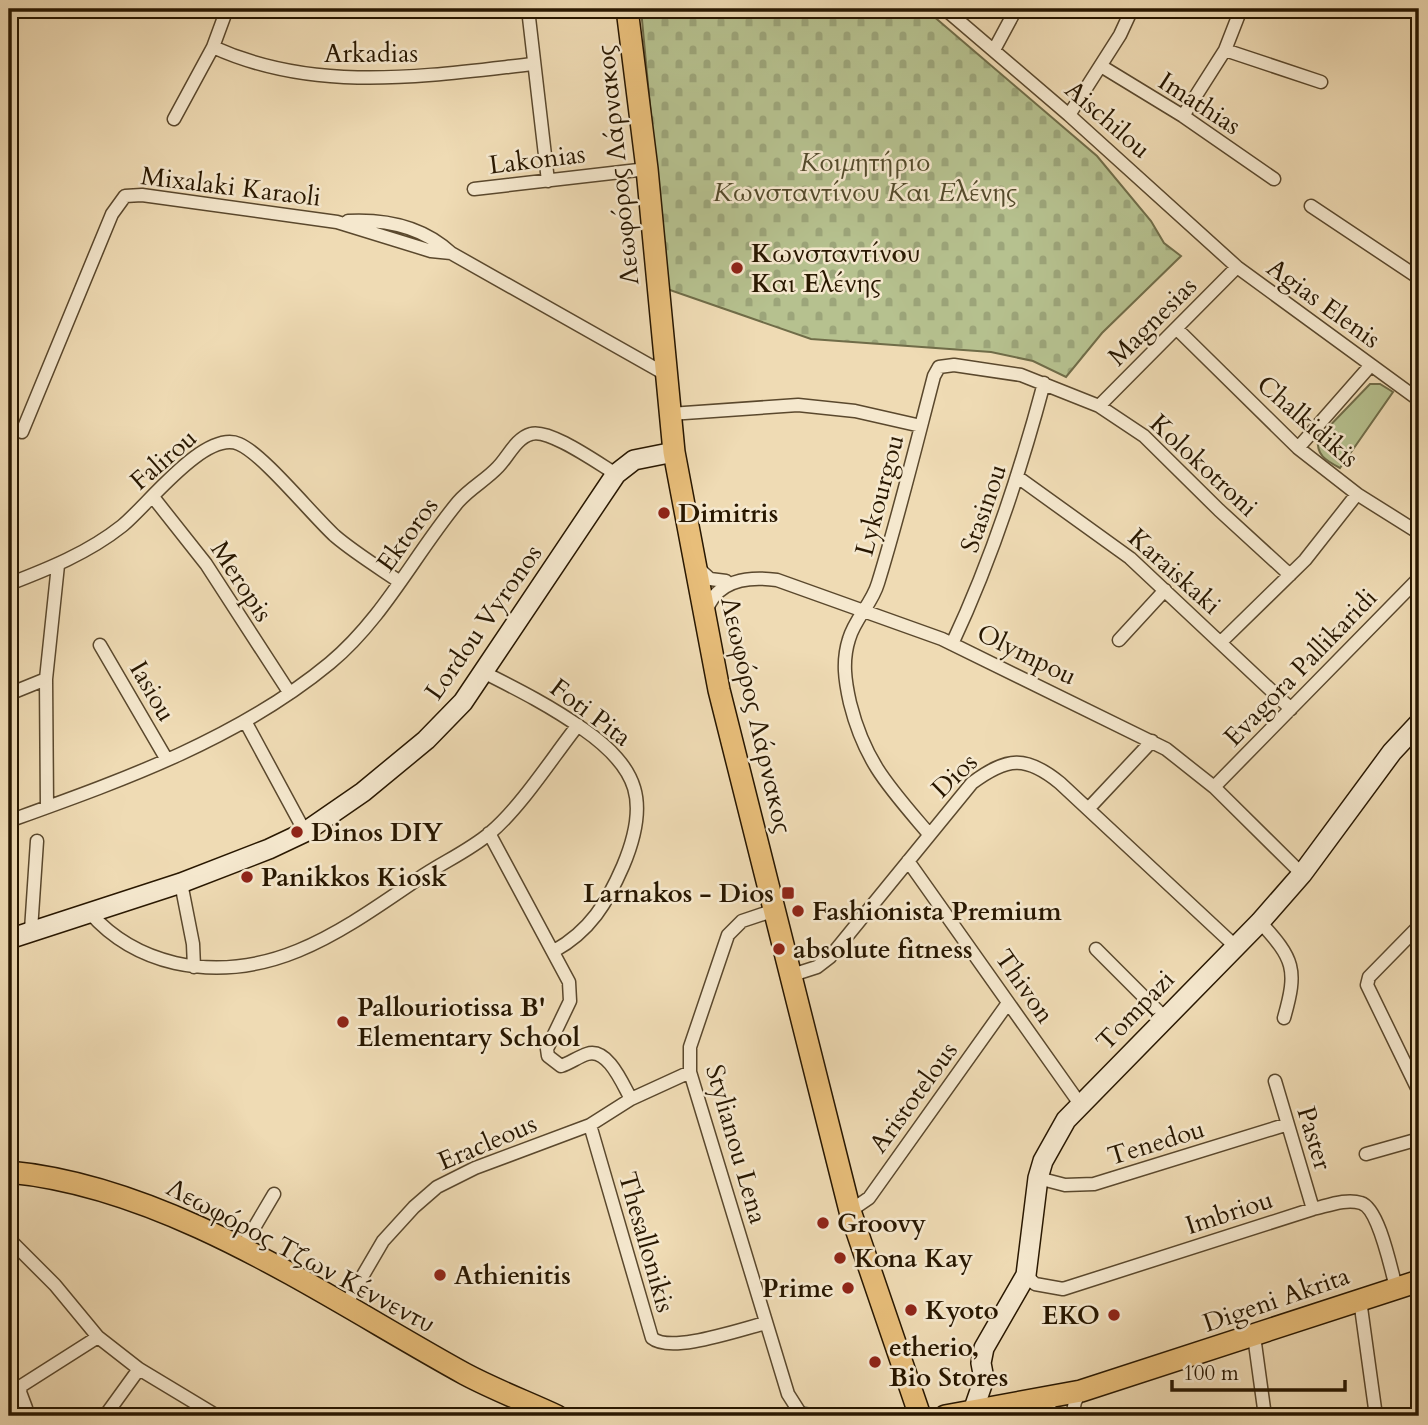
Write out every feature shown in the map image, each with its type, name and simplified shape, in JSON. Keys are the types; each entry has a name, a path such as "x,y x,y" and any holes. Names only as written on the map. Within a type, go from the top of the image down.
{"main road":[{"name":"Λεωφόρος Λάρνακος","path":"627,9 648,169 674,452 719,690 850,1211 920,1416"},
{"name":"Λεωφόρος Τζων Κέννεντυ","path":"9,1172 54,1177 123,1196 241,1250 484,1384 557,1416"},
{"name":"Digeni Akrita","path":"945,1416 1081,1391 1419,1280"}],"street":[{"path":"174,119 213,47 227,9"},
{"path":"528,9 548,181"},
{"name":"Aischilou","path":"945,9 1069,115 1237,267"},
{"path":"993,50 1016,9"},
{"path":"1069,115 1101,66 1132,9"},
{"path":"1183,117 1225,50 1241,9"},
{"path":"1414,9 1419,11"},
{"name":"Arkadias","path":"213,47 273,68 331,78 402,79 533,64"},
{"path":"1225,50 1321,82"},
{"name":"Imathias","path":"1101,66 1183,117 1274,179"},
{"name":"Lakonias","path":"474,189 648,169"},
{"name":"Mixalaki Karaoli","path":"22,432 112,214 125,196 142,195 337,222 430,251 451,253"},
{"path":"1311,206 1419,278"},
{"name":"Mixalaki Karaoli","path":"337,222 356,221 413,228 436,239 451,253 667,374"},
{"path":"408,243 413,228"},
{"name":"Magnesias","path":"1098,406 1237,267"},
{"name":"Agias Elenis","path":"1237,267 1419,400"},
{"name":"Chalkidikis","path":"1177,329 1298,449 1357,494 1419,533"},
{"name":"Kolokotroni","path":"931,386 936,371 944,365 996,369 1044,383 1098,406 1144,436 1290,575"},
{"path":"1298,449 1370,366"},
{"name":"Stasinou","path":"952,644 983,579 1019,478 1044,383"},
{"name":"Lykourgou","path":"929,834 883,780 858,733 845,678 845,658 852,631 877,586 931,386"},
{"path":"670,414 798,405 855,411 921,426"},
{"name":"Ektoros","path":"9,821 124,780 245,721 342,653 400,582 460,500 497,468 526,436 536,433 552,438 616,474"},
{"name":"Falirou","path":"9,584 58,565 121,526 205,448 225,441 238,443 335,536 400,582"},
{"name":"Lordou Vyronos","path":"9,939 181,883 269,849 305,832 363,792 446,722 485,673 616,474 634,460 674,452"},
{"name":"Karaiskaki","path":"1019,478 1130,558 1291,709"},
{"path":"1221,642 1290,575 1357,494"},
{"name":"Meropis","path":"153,497 206,564 289,692"},
{"path":"693,562 710,579 726,582"},
{"path":"47,807 46,679 58,565"},
{"name":"Evagora Pallikaridi","path":"1214,788 1419,578"},
{"path":"705,618 715,593 744,579"},
{"name":"Olympou","path":"698,588 744,579 778,580 952,644 1153,741 1178,757 1214,788 1302,874"},
{"path":"1119,640 1165,590"},
{"name":"Iasiou","path":"100,645 167,760"},
{"name":"Foti Pita","path":"485,673 557,710 608,746 622,761 635,788 638,818 628,853 602,909 584,932 554,951"},
{"path":"9,694 46,679"},
{"path":"245,721 305,832"},
{"name":"Tompazi","path":"969,1413 984,1379 981,1363 984,1348 1026,1275 1038,1178 1053,1141 1080,1104 1259,922 1302,874 1392,752 1419,723"},
{"path":"90,913 104,929 141,953 194,967 247,968 290,954 345,926 489,834 578,725"},
{"path":"1089,808 1153,741"},
{"name":"Dios","path":"789,976 817,967 830,957 972,783 996,766 1012,762 1035,765 1089,808 1235,946"},
{"path":"489,834 554,951 572,993 547,1049 548,1056 561,1066 589,1053 601,1055 631,1100"},
{"path":"31,930 37,841"},
{"name":"Thivon","path":"908,861 1080,1104"},
{"path":"181,883 194,967"},
{"name":"Stylianou Lena","path":"775,911 742,921 728,935 690,1047 690,1072 788,1394 802,1416"},
{"path":"1259,922 1281,944 1292,968 1293,985 1284,1018"},
{"path":"1419,926 1369,977 1368,989 1419,1092"},
{"path":"1096,948 1164,1017"},
{"name":"Aristotelous","path":"850,1211 869,1198 1008,1003"},
{"name":"Eracleous","path":"345,1306 383,1241 414,1207 437,1187 454,1176 590,1125 631,1100 690,1072"},
{"name":"Paster","path":"1275,1081 1312,1209"},
{"name":"Thesallonikis","path":"590,1125 652,1338 663,1345 679,1344 766,1323"},
{"name":"Tenedou","path":"1038,1178 1065,1185 1094,1184 1286,1125"},
{"path":"1366,1154 1419,1139"},
{"path":"241,1250 274,1194"},
{"name":"Imbriou","path":"1026,1275 1035,1284 1063,1289 1312,1209 1345,1202 1367,1205 1377,1221 1396,1287"},
{"path":"9,1239 55,1284 97,1337 139,1369 217,1416"},
{"path":"1360,1300 1376,1416"},
{"path":"1254,1336 1265,1416"},
{"path":"23,1416 26,1408 20,1392 22,1385 97,1337"},
{"path":"106,1416 139,1369"},
{"path":"984,1379 1010,1405"},
{"path":"1072,1416 1074,1402 1081,1391"},
{"path":"1038,1401 1058,1416"}],"green space":[{"name":"Κοιμητήριο Κωνσταντίνου Και Ελένης","path":"641,9 925,9 1097,156 1151,221 1164,243 1181,256 1102,333 1066,377 1033,361 991,352 811,339 667,289"},
{"path":"1370,384 1380,384 1393,392 1340,468 1323,456 1318,449 1318,438"}],"waterway":[{"path":"804,1408 852,1416"}],"place":[{"name":"Κωνσταντίνου Και Ελένης","path":"737,268"},
{"name":"Dimitris","path":"664,513"},
{"name":"Dinos DIY","path":"297,832"},
{"name":"Panikkos Kiosk","path":"247,877"},
{"name":"Larnakos - Dios","path":"788,893"},
{"name":"Fashionista Premium","path":"798,911"},
{"name":"absolute fitness","path":"779,949"},
{"name":"Pallouriotissa B' Elementary School","path":"343,1022"},
{"name":"Groovy","path":"823,1223"},
{"name":"Kona Kay","path":"840,1258"},
{"name":"Athienitis","path":"440,1275"},
{"name":"Prime","path":"848,1288"},
{"name":"Kyoto","path":"911,1310"},
{"name":"EKO","path":"1114,1315"},
{"name":"etherio, Bio Stores","path":"875,1362"}]}
